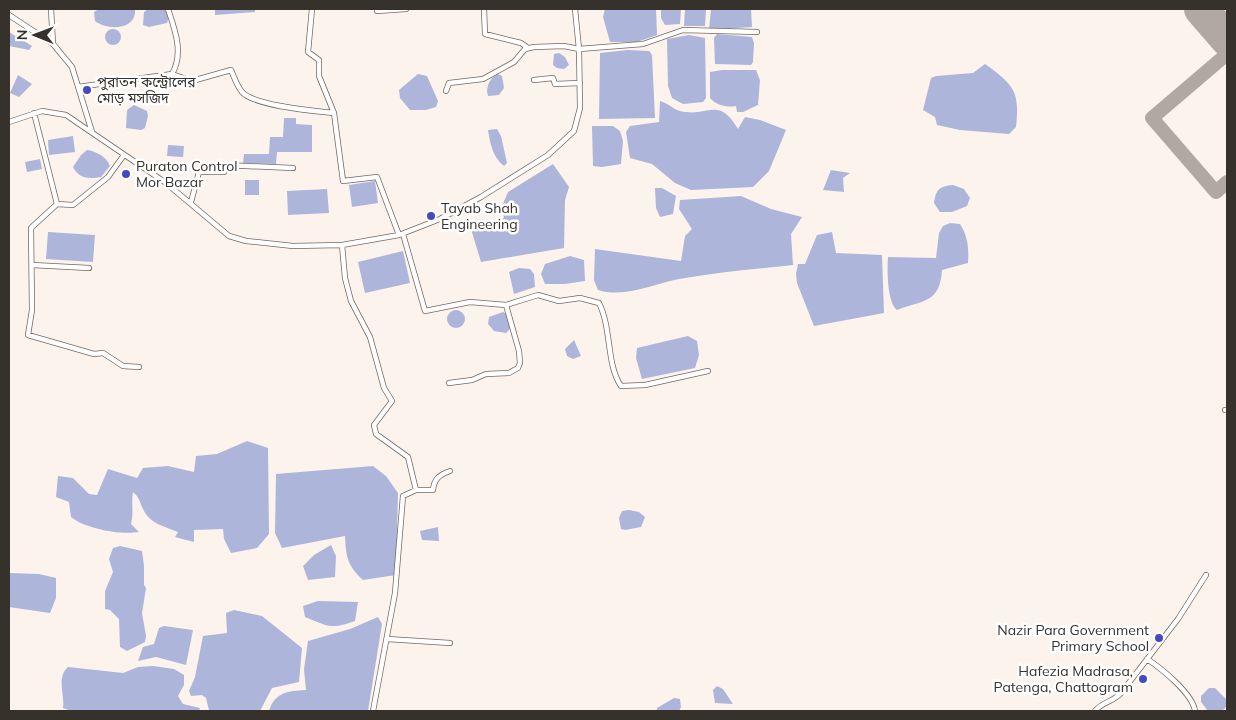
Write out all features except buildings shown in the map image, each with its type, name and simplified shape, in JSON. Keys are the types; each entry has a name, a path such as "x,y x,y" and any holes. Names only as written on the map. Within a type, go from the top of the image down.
{"street":[{"path":"51,9 53,44"},
{"path":"168,9 177,38 178,64 172,74"},
{"path":"312,9 308,52 319,60 319,76 334,113 343,181 377,176 401,234 425,311 470,302 506,305 538,295 559,301 582,298 599,304 607,321 610,346 618,382 621,386 645,385 708,371"},
{"path":"377,9 377,11 406,9"},
{"path":"484,9 485,34 521,43 528,48 564,46 579,49 643,44 684,30 757,32"},
{"path":"9,122 42,111 66,115 191,202 215,227 229,236 246,241 293,246 342,245 401,234 440,219 480,197 563,144 574,131 580,108 576,9"},
{"path":"9,15 53,44 72,67 92,132"},
{"path":"446,92 449,83 483,79 514,62 528,48"},
{"path":"78,87 172,74 192,81 231,70 243,93 266,102 291,108 334,113"},
{"path":"534,80 553,78 555,84 580,83"},
{"path":"34,113 57,204"},
{"path":"124,155 108,178 73,205 57,204 31,228 32,310 28,335 94,354 103,353 113,357 123,366 139,367"},
{"path":"191,202 200,172 224,172 224,165 293,168"},
{"path":"342,245 345,278 351,301 370,337 384,388 392,400 374,425 376,434 408,457 416,490"},
{"path":"32,265 89,268"},
{"path":"449,383 472,380 486,374 509,372 518,368 520,363 518,351 506,305"},
{"path":"373,711 395,594 403,497 416,490 433,490 434,482 441,474 450,471"},
{"path":"1096,711 1100,705 1114,701 1178,619 1206,575"},
{"path":"387,639 450,643"},
{"path":"1146,659 1161,668 1179,687 1194,705 1195,711"}],"water":[{"path":"99,9 135,9 134,16 127,25 114,27 95,21 94,12"},
{"path":"148,9 165,9 169,17 167,23 149,27 143,25 144,12"},
{"path":"215,9 255,9 255,12 215,15"},
{"path":"605,9 656,9 657,35 637,42 610,42 603,17"},
{"path":"661,9 681,9 680,24 665,25 661,18"},
{"path":"685,9 706,9 705,26 684,26"},
{"path":"711,9 751,9 752,27 709,30"},
{"path":"113,29 119,31 121,37 119,43 113,45 107,43 105,37 107,31"},
{"path":"9,32 32,46 29,50 9,46"},
{"path":"717,34 752,37 754,43 753,62 751,65 715,64 714,38"},
{"path":"689,35 705,38 706,98 703,102 683,104 672,98 668,86 667,39"},
{"path":"628,50 649,51 652,55 655,118 599,119 600,53"},
{"path":"559,53 565,57 569,65 564,69 553,65 554,54"},
{"path":"985,64 1003,78 1013,90 1017,105 1016,127 1009,134 960,130 937,125 935,117 923,110 931,78 973,73"},
{"path":"756,70 760,80 758,105 743,112 737,112 736,106 729,107 712,100 710,98 710,72"},
{"path":"418,74 427,76 438,101 436,107 426,110 410,110 400,98 399,90"},
{"path":"498,74 502,76 504,88 499,95 488,96 489,83"},
{"path":"18,75 32,84 19,97 10,93"},
{"path":"660,101 680,111 718,110 731,119 738,129 745,117 760,120 786,130 769,171 753,187 691,190 675,183 652,164 630,158 626,132 630,126 659,122"},
{"path":"134,105 147,111 148,116 145,128 141,130 126,128 127,110"},
{"path":"284,118 296,118 296,124 312,125 312,152 277,152 276,164 243,163 244,154 269,154 270,137 283,137"},
{"path":"592,126 613,126 620,131 623,141 621,164 602,167 593,166"},
{"path":"497,129 501,136 507,163 504,166 495,155 488,130"},
{"path":"73,136 75,152 49,155 48,140"},
{"path":"168,145 184,146 183,157 167,156"},
{"path":"87,150 101,155 109,163 110,166 101,177 85,177 75,171 73,167"},
{"path":"40,159 42,169 27,172 25,162"},
{"path":"553,164 569,187 565,200 564,248 481,262 471,229 504,218 502,206 508,192"},
{"path":"831,170 850,173 843,178 844,192 823,190"},
{"path":"245,180 259,180 259,195 245,195"},
{"path":"375,181 378,203 352,207 349,185"},
{"path":"953,185 964,189 970,198 967,206 952,212 940,212 934,203 937,192 944,186"},
{"path":"655,188 662,188 676,196 673,214 660,217 656,208"},
{"path":"327,189 329,213 288,215 287,191"},
{"path":"741,196 771,209 802,217 791,234 793,265 685,278 630,291 609,292 598,290 594,280 595,249 681,261 685,236 692,229 679,209 680,200"},
{"path":"950,223 960,224 965,233 968,263 942,270 941,281 933,295 922,302 897,310 889,293 888,257 936,258 939,233 943,226"},
{"path":"48,232 95,235 93,262 46,259"},
{"path":"832,232 836,253 882,255 884,313 814,326 797,283 796,274 798,264 805,264 817,235"},
{"path":"403,251 410,283 365,293 358,262"},
{"path":"570,256 584,260 585,281 545,284 541,274 545,264"},
{"path":"519,268 530,269 534,274 535,287 514,294 509,272"},
{"path":"452,310 460,310 465,315 463,326 452,328 447,323 447,315"},
{"path":"503,312 508,315 511,328 506,333 494,331 488,324 489,317"},
{"path":"688,336 697,341 699,355 695,368 642,379 636,358 637,348"},
{"path":"574,340 581,356 573,359 567,356 565,349"},
{"path":"247,441 268,448 269,534 257,548 231,553 224,539 223,529 194,530 194,542 175,537 178,532 149,518 133,492 131,524 139,532 131,533 113,532 85,525 71,517 69,502 56,497 58,476 73,478 89,494 97,495 108,469 137,478 143,468 168,466 194,472 196,456 217,454"},
{"path":"373,466 386,476 398,493 396,575 363,580 348,560 345,536 282,548 275,533 276,474"},
{"path":"622,511 639,512 645,517 641,527 621,529 619,518"},
{"path":"438,527 439,541 422,540 420,531"},
{"path":"331,545 336,556 335,577 308,580 303,566 314,555"},
{"path":"120,546 142,551 144,585 146,588 142,613 146,636 145,642 127,651 120,647 119,619 110,610 105,609 105,591 113,572 109,559 113,548"},
{"path":"9,573 39,574 56,578 56,598 50,613 9,607"},
{"path":"318,601 358,602 355,621 329,626 305,617 303,606"},
{"path":"234,610 262,616 302,648 299,682 272,688 260,711 209,710 206,698 202,695 191,696 189,691 195,677 203,636 227,633 226,613"},
{"path":"378,617 382,624 368,711 269,711 279,696 293,691 306,690 304,669 308,641 350,629"},
{"path":"164,626 193,630 186,665 156,657 138,661 143,647 154,644 159,628"},
{"path":"153,666 174,669 184,675 184,685 178,696 183,704 200,708 199,711 71,711 63,708 62,676 68,667 123,673 138,667"},
{"path":"717,686 723,689 733,704 715,703 713,690"},
{"path":"1209,688 1215,688 1227,700 1227,706 1222,711 1208,711 1201,702 1201,696"},
{"path":"674,698 680,699 681,707 679,711 657,711 657,708"}],"taxiway":[{"path":"1227,54 1152,118 1216,192 1227,182"}],"runway":[{"path":"1201,9 1227,39"}],"place":[{"name":"পুরাতন কন্ট্রোলের মোড় মসজিদ","path":"87,90"},
{"name":"Puraton Control Mor Bazar","path":"126,174"},
{"name":"Tayab Shah Engineering","path":"431,216"},
{"name":"Nazir Para Government Primary School","path":"1159,638"},
{"name":"Hafezia Madrasa, Patenga, Chattogram","path":"1143,679"}]}
